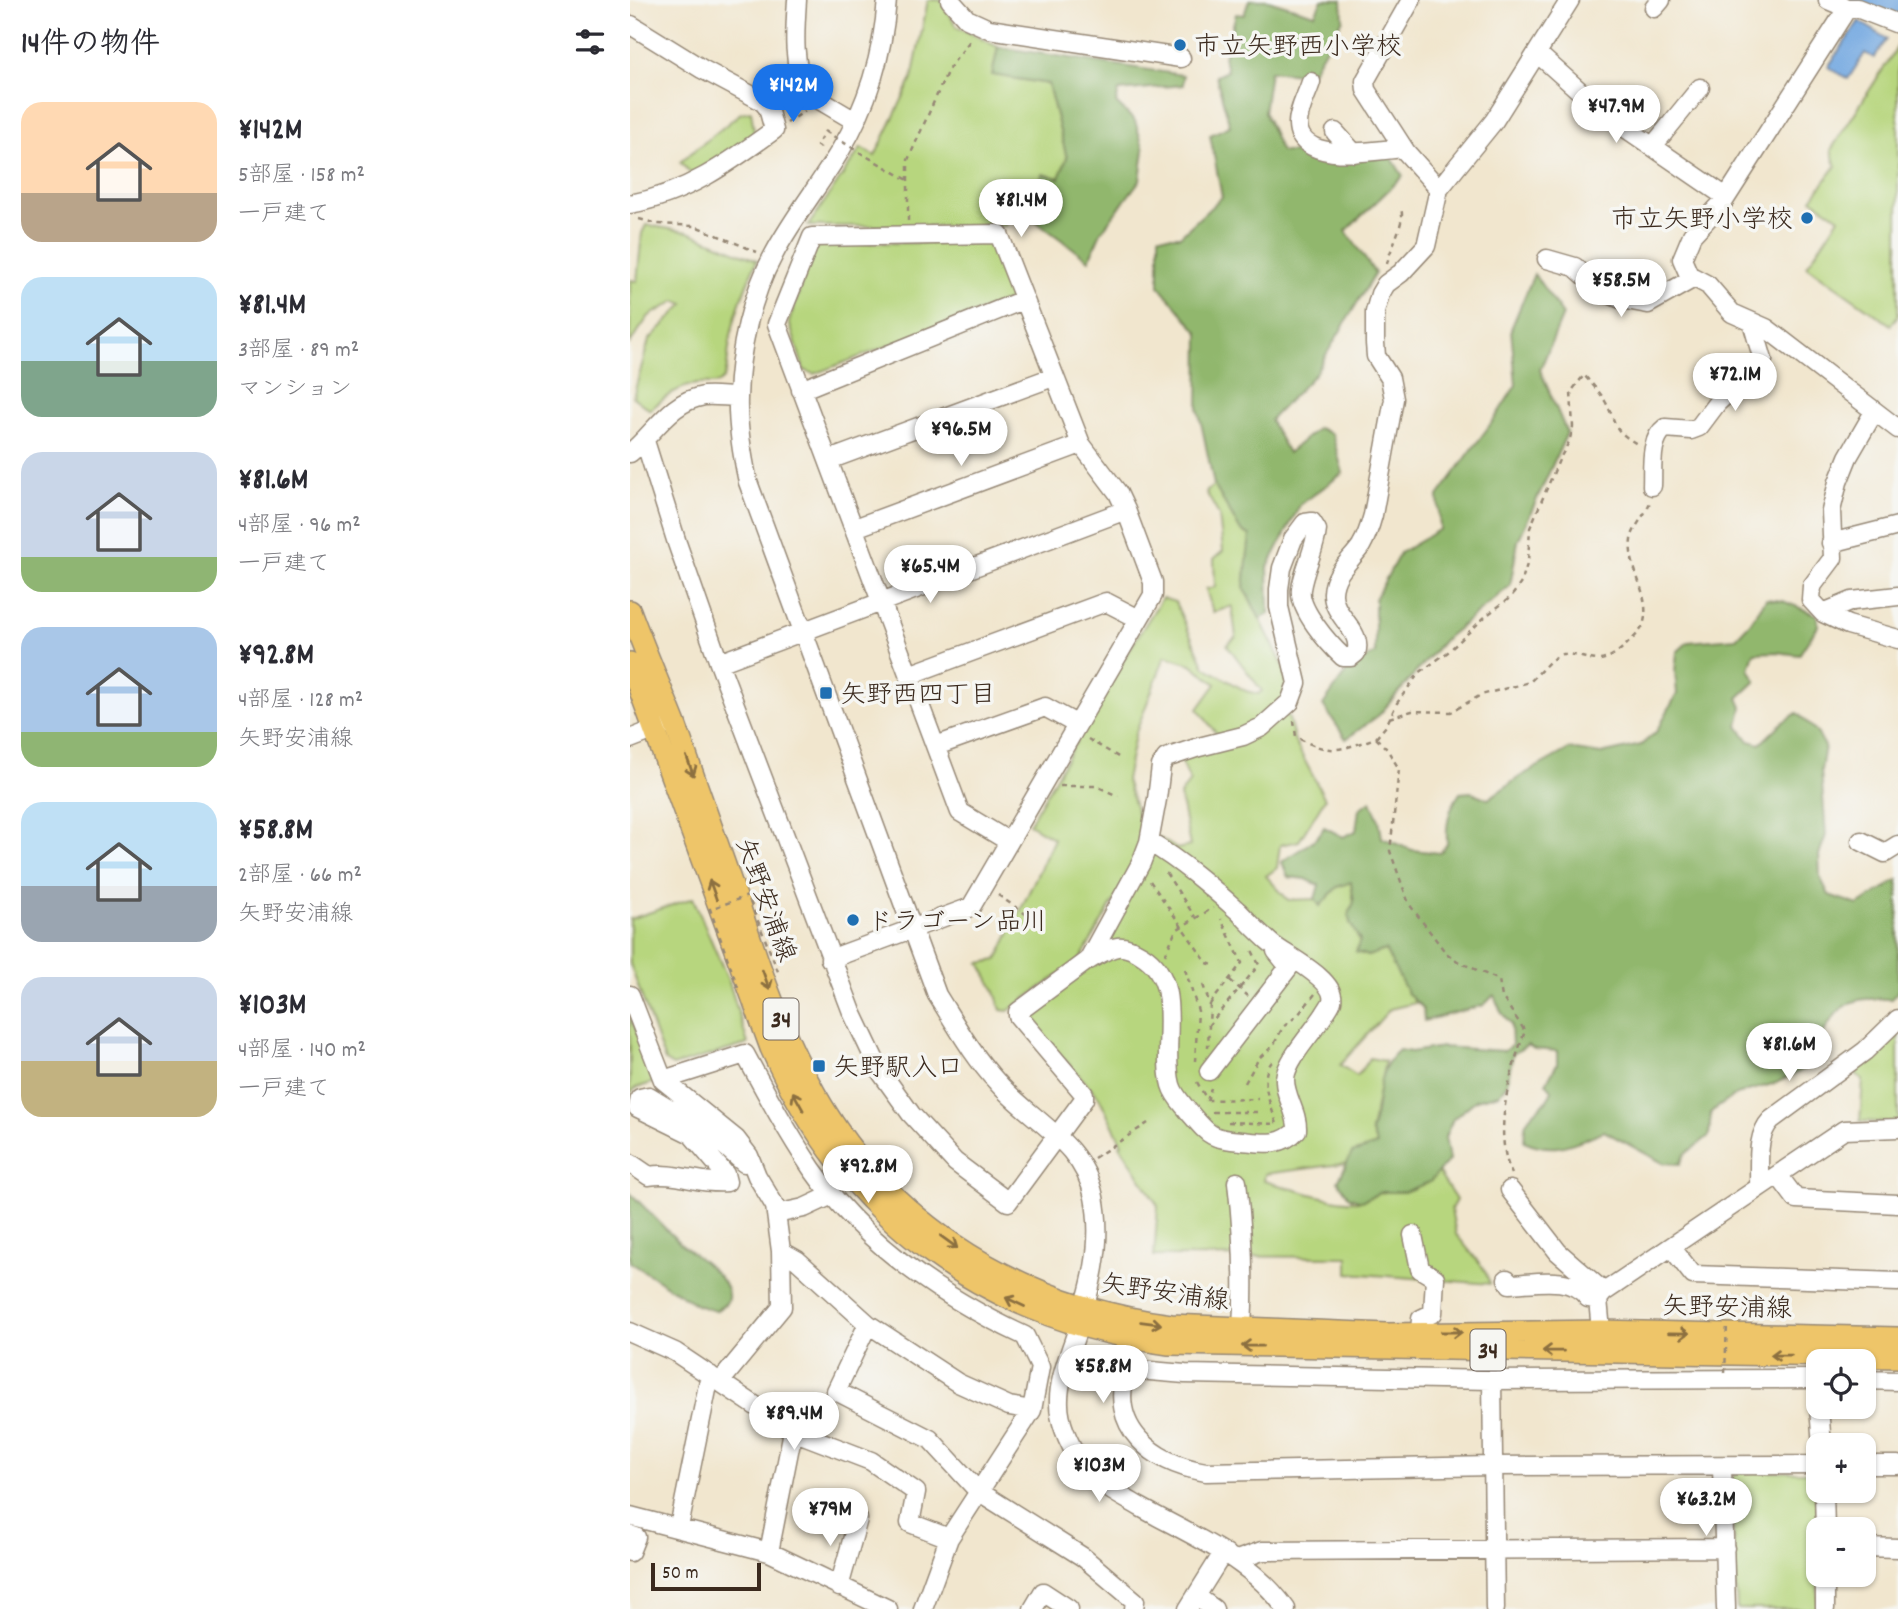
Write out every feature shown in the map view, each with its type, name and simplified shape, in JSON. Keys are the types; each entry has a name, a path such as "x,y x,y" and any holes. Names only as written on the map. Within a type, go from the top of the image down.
{"main road":[{"name":"矢野安浦線","path":"630,611 664,726 771,1048 798,1102 831,1154 871,1200 916,1242 994,1292 1021,1305 1082,1317 1242,1329 1387,1334 1601,1331 1898,1338"},
{"name":"矢野安浦線","path":"630,663 664,726"},
{"name":"矢野安浦線","path":"1082,1317 1129,1338 1169,1344 1898,1357"}],"street":[{"path":"797,0 794,41 802,84 807,92 855,121"},
{"path":"887,0 878,58 867,95 840,150 774,254 763,277 746,335 738,397 739,432 748,482 937,995 970,1048 999,1084 1057,1134 1081,1164 1094,1195 1098,1245 1082,1317 1065,1369 1059,1402 1065,1430 1082,1464 1091,1475 1116,1493 1250,1569 1286,1609"},
{"path":"950,0 967,19 1003,31 1181,58"},
{"path":"1411,0 1366,81 1366,90 1403,148 1439,189"},
{"path":"1088,960 1141,863 1149,842 1161,766 1166,758 1243,737 1262,727 1290,702 1297,683 1279,607 1279,589 1287,552 1298,530 1305,523 1312,522 1317,530 1300,599 1343,657 1356,653 1357,640 1338,610 1333,595 1337,577 1360,548 1368,532 1394,398 1390,378 1376,356 1377,303 1386,284 1401,273 1426,246 1439,189 1494,121 1570,0"},
{"path":"1828,0 1898,23"},
{"path":"1847,8 1726,197 1692,235 1682,259 1685,270 1708,285 1731,313 1778,337 1898,429"},
{"path":"631,25 702,69 762,101 768,108 774,130 724,167 634,211"},
{"path":"1537,53 1592,102 1726,197"},
{"path":"1311,82 1298,125 1301,136 1308,144 1331,152 1354,153 1403,148"},
{"path":"1653,146 1700,88"},
{"path":"1335,132 1354,153"},
{"path":"830,959 971,907 1139,620 1153,595 1153,582 1118,493 1081,444 999,234 812,237 777,324 960,812 1008,841"},
{"path":"1547,259 1575,267 1602,291 1648,304 1694,278"},
{"path":"802,390 1023,300"},
{"path":"1652,486 1654,449 1659,433 1665,428 1691,430 1699,427 1717,403 1763,360 1752,322"},
{"path":"829,460 1053,377"},
{"path":"630,453 645,441 665,416 684,402 703,397 738,397"},
{"path":"1874,412 1848,457 1834,495 1831,543 1833,558 1812,586 1811,600 1823,613 1848,625 1898,639"},
{"path":"645,441 719,663 830,959 880,1071 911,1114 955,1162 1008,1202 1084,1098 1084,1094 1018,1013 1088,960 1114,946 1125,946 1152,962 1159,972 1168,1006 1167,1057 1171,1085 1202,1130 1223,1140 1268,1143 1283,1141 1297,1130 1285,1080 1287,1069 1332,1002 1332,997 1324,983 1307,966 1273,945 1221,903 1166,852 1149,842"},
{"path":"855,528 1081,444"},
{"path":"719,663 1126,510"},
{"path":"1831,543 1898,526"},
{"path":"1823,613 1852,601 1898,596"},
{"path":"909,675 1106,602 1139,620"},
{"path":"936,746 1045,707 1075,727"},
{"path":"630,739 664,726"},
{"path":"1861,841 1885,853 1898,845"},
{"path":"1209,1070 1289,967 1273,945"},
{"path":"630,995 663,1080 736,1139 749,1156 757,1176 775,1206 781,1251 782,1307 715,1378 679,1527"},
{"path":"1759,1186 1763,1128 1865,1051 1898,1020"},
{"path":"663,1080 745,1054 785,1128 832,1195 872,1236 904,1265 980,1315 1025,1336 1040,1367 1032,1410 949,1538 923,1609"},
{"path":"630,1163 649,1176 663,1174 717,1183 727,1182 725,1174 691,1134 638,1108 640,1098 649,1096 710,1133 757,1176"},
{"path":"1507,1279 1510,1284 1570,1283 1583,1291 1588,1298 1601,1296 1844,1130 1898,1128"},
{"path":"1778,1175 1796,1199 1898,1204"},
{"path":"1237,1182 1244,1239 1242,1329"},
{"path":"1513,1185 1558,1252 1601,1296 1601,1331"},
{"path":"776,1214 804,1208 832,1195"},
{"path":"1413,1235 1420,1269 1435,1278 1433,1313 1421,1319 1420,1332"},
{"path":"1671,1247 1693,1275 1898,1282"},
{"path":"781,1251 797,1260 868,1324 958,1383 1009,1406 1032,1410"},
{"path":"868,1324 836,1391 930,1439 978,1491 1083,1557 1135,1601 1134,1609"},
{"path":"630,1332 674,1352 793,1431 871,1461 916,1492 910,1523 949,1538"},
{"path":"1806,1379 1492,1380 1185,1374 1127,1369 1121,1386 1122,1406 1136,1438 1163,1458 1189,1469 1206,1472 1492,1466 1806,1465"},
{"path":"1492,1380 1495,1609"},
{"path":"1876,1380 1898,1381"},
{"path":"769,1552 793,1431"},
{"path":"1876,1465 1898,1465"},
{"path":"1722,1466 1726,1609"},
{"path":"630,1516 769,1552 888,1609"},
{"path":"839,1587 858,1519"},
{"path":"630,1535 636,1537 630,1552"},
{"path":"1876,1547 1898,1548"},
{"path":"1214,1609 1192,1602 1230,1557 1262,1550 1725,1548"},
{"path":"1825,1587 1825,1609"},
{"path":"1033,1609 1043,1592 1069,1609"}],"path":[{"path":"908,235 908,160 948,70 981,25"},
{"path":"832,132 822,149 817,146 825,131 859,152 908,180"},
{"path":"1386,284 1388,255 1402,222 1401,209"},
{"path":"634,211 658,224 695,226 764,255"},
{"path":"1290,702 1296,737 1309,744 1336,751 1376,738 1419,673 1448,652 1486,615 1511,597 1521,583 1528,561 1530,528 1569,442 1573,427 1571,391 1584,376 1605,401 1614,425 1623,436 1639,445 1654,449"},
{"path":"1389,718 1412,711 1451,712 1481,695 1530,682 1551,660 1565,653 1600,660 1616,654 1643,626 1645,614 1631,541 1635,528 1650,503 1652,486"},
{"path":"1075,727 1120,758"},
{"path":"1376,738 1387,749 1399,769 1390,851 1409,904 1435,941 1447,953 1459,962 1499,979 1502,997 1525,1031 1502,1121 1503,1144 1513,1185"},
{"path":"1032,800 1061,785 1096,786 1118,796"},
{"path":"1165,870 1196,918"},
{"path":"1149,879 1207,963 1216,966"},
{"path":"983,886 1046,928"},
{"path":"738,988 710,909 748,895 779,974"},
{"path":"1159,972 1175,930 1221,903 1242,963 1210,1004"},
{"path":"1208,1026 1259,965 1249,945"},
{"path":"1245,1083 1259,1058 1273,1046 1283,1027 1298,1015 1324,983"},
{"path":"1208,1048 1212,1043"},
{"path":"1196,1121 1277,1124 1265,1074 1268,1066 1281,1056"},
{"path":"1091,1160 1148,1123"},
{"path":"1725,1373 1727,1323"}],"green space":[{"path":"928,0 941,0 956,26 998,47 993,75 1048,84 1067,158 1059,178 1042,175 1033,219 1005,218 1006,226 808,226 861,148 875,156 912,79"},
{"path":"1249,0 1268,0 1315,14 1322,0 1342,0 1343,19 1310,75 1270,71 1264,112 1281,152 1309,152 1345,162 1390,155 1403,176 1346,231 1375,273 1314,375 1270,420 1288,453 1318,428 1332,434 1343,473 1300,505 1268,567 1269,614 1260,619 1244,587 1250,535 1241,531 1214,485 1198,408 1199,333 1159,286 1159,236 1180,236 1222,197 1210,135 1230,126 1216,76 1227,71 1224,57 1236,14 1244,15"},
{"path":"1898,46 1898,315 1891,325 1807,266 1839,218 1812,199 1836,166 1831,150"},
{"path":"998,47 1183,75 1183,85 1119,91 1116,103 1135,121 1144,150 1140,180 1101,232 1089,260 1033,219 1042,174 1059,178 1067,158 1048,84 992,75"},
{"path":"751,111 755,137 694,177 680,162 741,113"},
{"path":"646,225 688,232 757,260 736,314 726,373 722,381 677,390 650,410 633,397 649,340 684,304 676,301 649,316 630,343 630,280 637,281 642,233"},
{"path":"821,243 988,243 996,248 1013,292 1009,300 814,374 804,370 789,322 813,250"},
{"path":"1534,274 1563,315 1540,370 1567,433 1518,541 1510,586 1444,640 1379,715 1346,739 1323,705 1347,671 1375,653 1375,599 1400,553 1440,529 1438,496 1516,385 1511,329"},
{"path":"1214,485 1241,531 1250,535 1244,587 1287,673 1288,691 1278,706 1248,730 1219,737 1198,709 1216,684 1191,664 1165,656 1135,735 1126,780 1144,834 1129,874 1080,960 1008,1011 1001,1010 994,989 980,963 997,960 1054,839 1029,824 1123,660 1162,598 1175,602 1205,667 1246,691 1258,694 1262,691 1227,645 1236,637 1232,606 1213,613 1206,589 1215,587 1214,559 1223,551 1219,515 1206,492"},
{"path":"1766,599 1783,601 1817,615 1818,626 1799,655 1754,653 1749,669 1756,681 1738,698 1742,707 1738,726 1749,741 1760,744 1797,713 1816,731 1825,746 1821,770 1826,835 1819,855 1820,877 1829,895 1858,905 1898,880 1898,992 1892,999 1859,1000 1840,1010 1826,1028 1807,1068 1776,1083 1737,1094 1711,1112 1709,1136 1685,1154 1680,1164 1663,1163 1604,1131 1565,1146 1546,1147 1524,1141 1525,1125 1550,1095 1552,1090 1546,1083 1557,1064 1557,1051 1534,1049 1528,1045 1513,1054 1507,1084 1499,1094 1476,1100 1453,1119 1445,1137 1449,1160 1430,1182 1404,1192 1381,1192 1362,1201 1349,1197 1338,1181 1352,1153 1377,1145 1371,1131 1381,1078 1399,1050 1411,1052 1442,1047 1504,1051 1512,1045 1511,1024 1501,1012 1494,995 1484,1005 1424,1021 1423,1008 1408,994 1385,950 1368,956 1356,952 1360,940 1350,923 1349,914 1354,902 1351,882 1337,887 1320,906 1315,899 1319,885 1306,879 1288,877 1282,862 1311,842 1324,827 1343,837 1356,831 1359,809 1371,801 1379,820 1382,838 1412,850 1440,853 1447,844 1449,817 1460,793 1471,792 1488,799 1521,776 1569,749 1601,754 1641,745 1656,732 1677,694 1677,652 1688,642 1736,638"},
{"path":"1288,715 1295,742 1325,799 1299,841 1280,845 1277,868 1266,876 1288,900 1315,899 1320,906 1337,887 1351,881 1354,903 1349,914 1350,923 1368,956 1385,949 1415,1003 1390,1009 1340,1065 1357,1076 1370,1058 1385,1061 1371,1131 1377,1145 1352,1153 1348,1163 1265,1174 1264,1181 1325,1198 1359,1201 1420,1185 1438,1172 1456,1200 1451,1209 1456,1234 1484,1269 1490,1284 1348,1273 1348,1257 1154,1256 1158,1206 1120,1145 1122,1144 1099,1097 1026,1018 1026,1012 1088,965 1158,837 1177,849 1190,846 1180,795 1190,781 1180,758"},
{"path":"693,898 729,982 748,1044 673,1066 665,1061 630,964 630,919"},
{"path":"630,1015 655,1082 636,1088 630,1094"},
{"path":"1898,1024 1898,1123 1860,1121 1863,1080 1851,1069"},
{"path":"630,1193 677,1240 719,1276 728,1294 724,1305 715,1311 697,1305 630,1262"},
{"path":"1737,1472 1806,1472 1806,1503 1817,1503 1817,1517 1806,1517 1806,1587 1818,1587 1818,1609 1737,1609 1731,1479"}],"water":[{"path":"1859,21 1887,39 1874,58 1865,53 1848,79 1828,67"}],"waterway":[{"path":"1849,0 1898,8"}],"place":[{"name":"市立矢野西小学校","path":"1180,45"},
{"name":"市立矢野小学校","path":"1807,218"},
{"name":"矢野西四丁目","path":"826,693"},
{"name":"ドラゴーン品川","path":"853,920"},
{"name":"矢野駅入口","path":"819,1066"}]}
